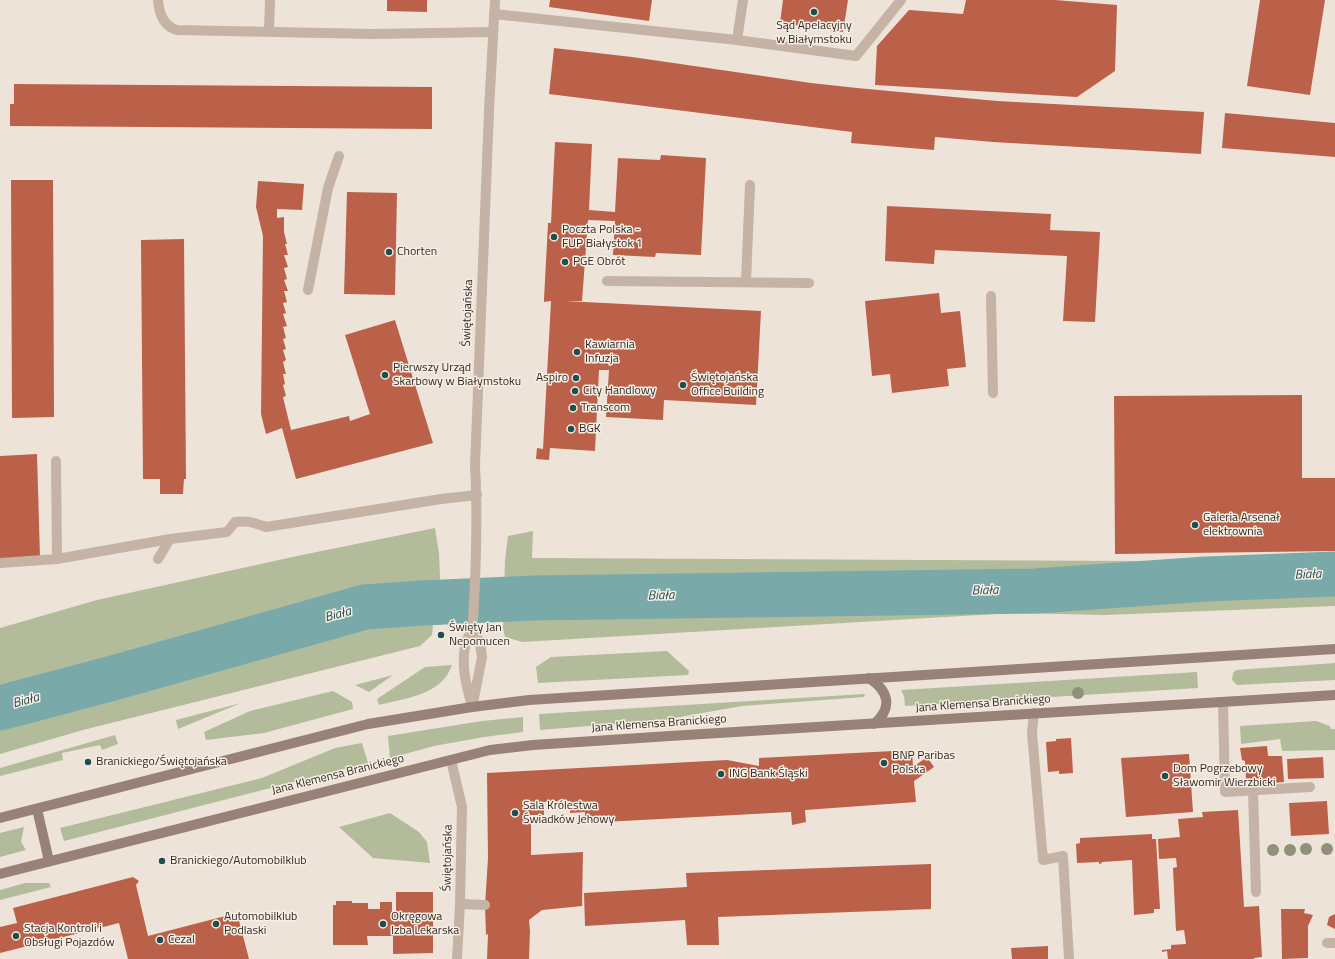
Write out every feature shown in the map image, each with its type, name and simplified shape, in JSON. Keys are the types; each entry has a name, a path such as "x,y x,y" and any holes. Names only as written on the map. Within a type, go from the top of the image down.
{"main road":[{"path":"0,818 368,724 472,707 537,700 1335,649"},
{"path":"869,678 877,683 886,698 886,708 882,717 874,724"},
{"name":"Jana Klemensa Branickiego","path":"0,874 490,750 670,736 1335,695"},
{"path":"37,808 49,861"}],"street":[{"path":"158,0 159,9 164,20 171,28 177,30 373,34 493,32"},
{"path":"269,32 270,0"},
{"name":"Świętojańska","path":"472,707 464,674 463,658 465,645 473,627 477,495 475,466 495,0"},
{"path":"737,40 743,0"},
{"path":"494,14 737,40 856,56 901,0"},
{"path":"308,290 328,188 339,156"},
{"path":"746,282 750,185"},
{"path":"607,281 809,283"},
{"path":"991,296 993,393"},
{"path":"56,461 57,559"},
{"path":"0,563 57,559 170,539 227,532 234,522 247,520 266,527 441,499 477,495"},
{"path":"158,559 170,539"},
{"name":"Świętojańska","path":"472,707 482,657 480,643 473,627"},
{"path":"1223,702 1225,792 1310,787"},
{"path":"1034,713 1032,733 1043,860 1063,856 1069,959"},
{"name":"Świętojańska","path":"451,760 462,807 457,959"},
{"path":"1253,790 1256,892"},
{"path":"460,904 485,905"}],"green space":[{"path":"435,528 439,553 441,601 420,615 442,605 441,625 433,625 432,635 420,646 83,730 0,754 0,628 97,600 297,556"},
{"path":"533,531 532,558 1335,562 1335,606 1105,615 1013,613 522,642 505,637 503,628 505,560 508,536"},
{"path":"667,651 689,671 688,675 538,683 536,667 551,657"},
{"path":"1335,663 1335,680 1237,685 1232,680 1233,673 1236,670"},
{"path":"452,665 447,675 432,689 422,694 379,705 377,699 425,667"},
{"path":"1197,672 1198,688 905,706 904,696 901,690"},
{"path":"393,675 369,692 355,685"},
{"path":"333,691 352,702 353,709 264,733 206,740 204,732 250,711"},
{"path":"864,694 864,697 742,706 663,720 540,730 539,714"},
{"path":"241,703 178,729 176,720"},
{"path":"523,717 523,732 434,746 390,758 388,736 482,721"},
{"path":"1316,721 1330,726 1331,729 1335,729 1335,750 1282,751 1280,739 1241,744 1240,726"},
{"path":"115,735 118,744 102,750 100,745 62,753 63,760 0,776 0,768"},
{"path":"362,743 368,763 64,841 60,828 262,778 335,748"},
{"path":"390,813 419,832 427,842 430,863 373,858 339,827"},
{"path":"24,827 21,842 26,850 0,857 0,833"},
{"path":"25,883 49,883 51,887 0,900 0,890"}],"building":[{"path":"387,0 427,0 427,12 387,11"},
{"path":"550,0 652,0 649,21 549,7"},
{"name":"Sąd Apelacyjny w Białymstoku","path":"783,0 848,0 843,32 780,23"},
{"path":"966,0 1055,0 1117,5 1115,71 1077,97 875,85 877,46 909,10 963,14"},
{"path":"1260,0 1325,0 1310,95 1247,86"},
{"path":"554,48 632,57 811,83 857,88 997,101 1204,112 1201,154 993,142 935,137 934,150 851,143 852,132 549,94"},
{"path":"14,84 432,87 432,129 10,126 10,104 14,104"},
{"path":"1225,113 1335,123 1335,157 1222,148"},
{"name":"Świętojańska Office Building","path":"555,142 592,144 589,210 615,212 618,158 660,160 661,155 706,158 701,255 656,253 655,257 613,255 615,221 588,220 582,301 565,301 761,311 756,405 664,400 663,420 606,417 609,370 599,370 595,451 550,448 549,460 536,459 537,448 543,449 551,301 544,302 544,299 548,223 551,223"},
{"path":"11,180 53,180 54,417 12,418"},
{"path":"258,181 304,184 302,210 277,209 277,218 284,217 284,232 287,244 285,244 288,255 284,255 288,267 284,268 287,279 284,280 288,291 284,291 287,302 283,303 286,313 283,314 287,326 283,327 286,338 283,339 286,349 283,350 286,360 283,362 286,374 283,374 285,384 283,385 286,396 283,397 291,430 349,416 350,421 370,414 345,335 395,320 433,443 296,479 282,428 266,434 261,414 263,236 256,207"},
{"path":"347,192 397,193 395,295 344,294"},
{"path":"887,206 1051,214 1050,230 1100,232 1095,322 1063,321 1067,256 935,250 934,264 885,261"},
{"path":"184,239 186,479 184,479 183,494 160,494 160,479 143,479 141,240"},
{"path":"939,293 941,313 960,311 966,367 947,369 949,386 892,393 890,374 872,376 865,301"},
{"path":"1302,395 1302,478 1335,478 1335,551 1115,554 1114,396"},
{"path":"37,454 40,558 0,560 0,456"},
{"path":"1071,738 1073,773 1059,774 1059,771 1048,772 1046,742 1056,741 1056,739"},
{"path":"1267,746 1268,756 1282,756 1284,782 1251,785 1246,779 1245,761 1242,760 1240,748"},
{"path":"912,750 913,767 927,757 934,767 914,781 916,802 805,810 806,822 792,825 791,812 585,823 585,812 570,813 570,801 544,802 544,815 531,815 531,855 583,852 582,906 542,910 529,920 529,959 487,959 488,934 486,935 485,905 488,858 487,773 727,760 759,766 759,758"},
{"path":"1189,754 1193,812 1126,817 1121,758"},
{"path":"1323,757 1324,778 1288,779 1287,759"},
{"path":"1327,801 1329,834 1291,836 1289,803"},
{"path":"1238,810 1244,907 1259,906 1262,957 1254,959 1168,959 1167,951 1162,952 1162,950 1171,949 1171,945 1186,944 1184,930 1176,931 1173,868 1177,867 1176,858 1159,859 1158,839 1180,837 1178,819 1203,817 1202,812"},
{"path":"1152,834 1152,839 1156,839 1160,909 1154,909 1154,913 1134,915 1132,860 1102,862 1099,864 1099,862 1077,863 1076,844 1080,843 1080,838"},
{"path":"931,864 931,909 718,917 719,945 687,945 685,920 585,926 584,893 687,887 686,873"},
{"path":"133,877 139,881 136,885 148,936 237,913 249,959 128,959 119,923 0,953 0,927 17,923 13,908"},
{"name":"Okręgowa Izba Lekarska","path":"396,892 433,892 433,953 393,954 393,936 367,936 368,945 333,945 333,905 336,905 336,901 368,903 368,909 380,909 380,902 392,902 392,912 396,912"},
{"path":"1281,909 1305,909 1304,913 1313,915 1308,926 1308,958 1282,959"},
{"path":"1335,914 1335,929 1327,925 1329,917"},
{"path":"1048,946 1048,959 1012,959 1011,948"}],"waterway":[{"name":"Biała","path":"0,708 113,678 365,607 533,598 1036,591 1206,579 1335,574"}],"place":[{"name":"Sąd Apelacyjny w Białymstoku","path":"814,12"},
{"name":"Poczta Polska - FUP Białystok 1","path":"554,237"},
{"name":"Chorten","path":"389,252"},
{"name":"PGE Obrót","path":"565,262"},
{"name":"Kawiarnia Infuzja","path":"577,352"},
{"name":"Pierwszy Urząd Skarbowy w Białymstoku","path":"385,375"},
{"name":"Aspiro","path":"576,378"},
{"name":"Świętojańska Office Building","path":"683,385"},
{"name":"City Handlowy","path":"575,391"},
{"name":"Transcom","path":"573,408"},
{"name":"BGK","path":"571,429"},
{"name":"Galeria Arsenał elektrownia","path":"1195,525"},
{"name":"Święty Jan Nepomucen","path":"441,635"},
{"name":"Branickiego/Świętojańska","path":"88,762"},
{"name":"BNP Paribas Polska","path":"884,763"},
{"name":"ING Bank Śląski","path":"721,774"},
{"name":"Dom Pogrzebowy Sławomir Wierzbicki","path":"1165,776"},
{"name":"Sala Królestwa Świadków Jehowy","path":"515,813"},
{"name":"Branickiego/Automobilklub","path":"162,861"},
{"name":"Automobilklub Podlaski","path":"216,924"},
{"name":"Okręgowa Izba Lekarska","path":"383,924"},
{"name":"Stacja Kontroli i Obsługi Pojazdów","path":"16,936"},
{"name":"Cezal","path":"160,940"}]}
